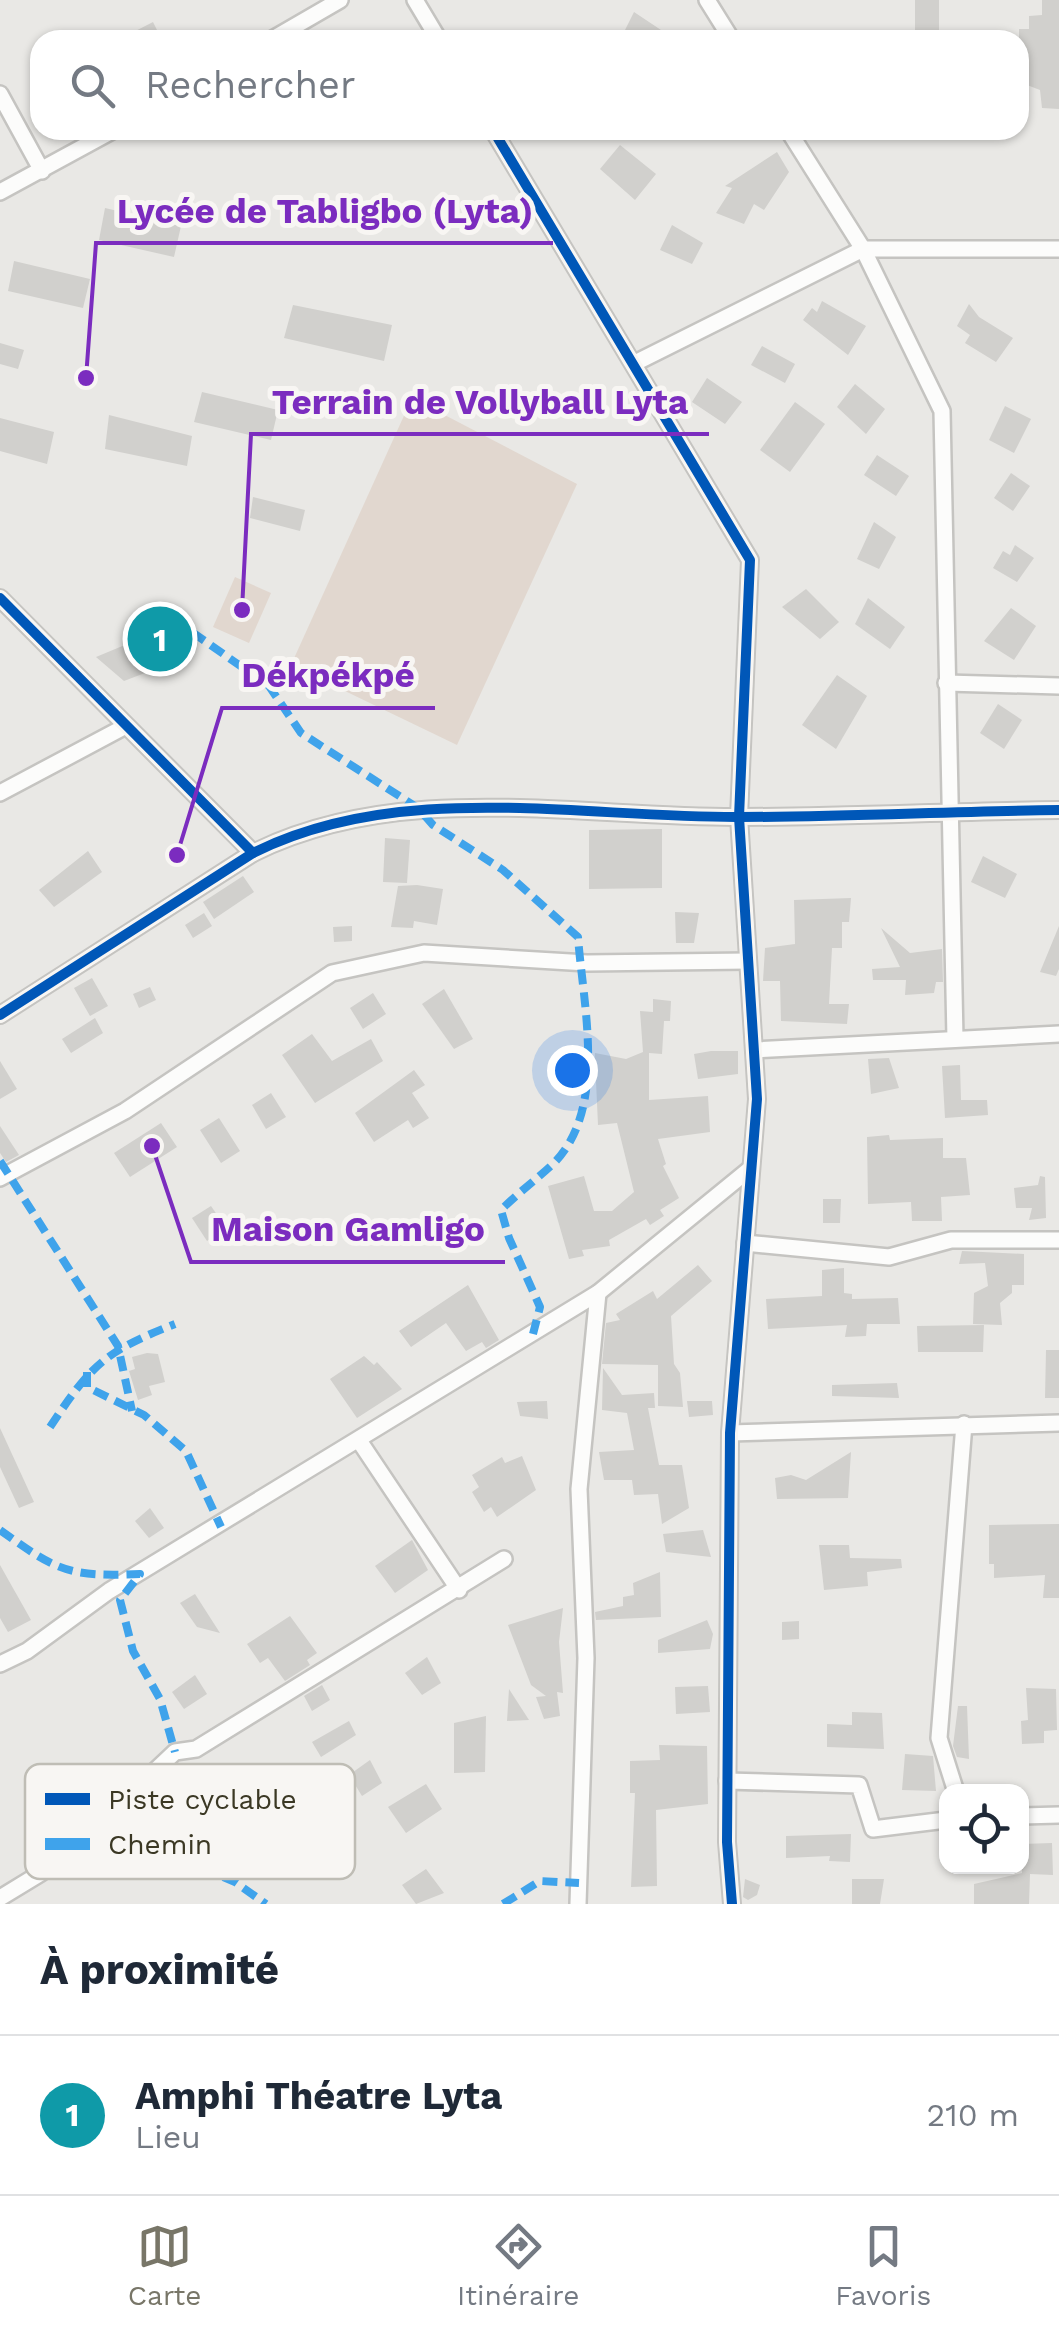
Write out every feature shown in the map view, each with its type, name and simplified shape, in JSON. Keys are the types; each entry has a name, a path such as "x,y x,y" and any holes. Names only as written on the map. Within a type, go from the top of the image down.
{"street":[{"path":"288,30 340,0"},
{"path":"414,0 433,30"},
{"path":"707,0 726,30"},
{"path":"0,94 42,171"},
{"path":"0,192 96,140"},
{"path":"500,140 750,560 739,817 757,1099 730,1433 728,1781 732,1904"},
{"path":"794,140 864,249 942,411 955,1039"},
{"path":"635,363 864,249 1059,249"},
{"path":"0,598 124,727 253,852"},
{"path":"946,683 1059,686"},
{"path":"0,793 124,727"},
{"path":"0,1015 253,852 293,832 418,808 739,817 1059,810"},
{"path":"0,1178 125,1111 332,973 424,954 580,963 748,961"},
{"path":"754,1050 1059,1034"},
{"path":"0,1664 27,1651 109,1591 360,1442 598,1293 751,1168"},
{"path":"745,1244 890,1258 951,1240 1059,1240"},
{"path":"578,1904 586,1658 580,1489 598,1293"},
{"path":"953,1784 939,1738 964,1424"},
{"path":"730,1433 1059,1424"},
{"path":"360,1442 459,1590"},
{"path":"162,1764 175,1752 196,1749 504,1559"},
{"path":"728,1781 858,1784 873,1829 939,1821"},
{"path":"1029,1816 1059,1814"},
{"path":"0,1898 30,1879"}],"shaded area":[{"path":"412,398 577,484 457,745 291,665"},
{"path":"235,577 271,593 249,643 213,627"}],"building":[{"path":"915,0 939,0 939,30 915,30"},
{"path":"1042,0 1059,0 1059,109 1042,108 1040,90 1029,86 1029,30 1019,29 1029,29 1029,16 1042,15"},
{"path":"634,12 661,30 625,30"},
{"path":"153,22 157,30 137,30"},
{"path":"620,145 656,174 635,200 600,169"},
{"path":"777,152 789,172 764,210 754,204 744,224 716,213 732,188 725,186"},
{"path":"105,208 181,226 174,257 99,240"},
{"path":"672,225 703,243 692,264 660,250"},
{"path":"14,261 90,279 83,308 8,291"},
{"path":"822,301 866,326 848,355 803,320 812,308 817,312"},
{"path":"969,304 979,317 1013,338 996,362 965,343 970,335 957,326"},
{"path":"293,305 392,325 384,361 284,338"},
{"path":"0,343 24,350 18,369 0,364"},
{"path":"762,346 795,364 785,383 751,365"},
{"path":"707,378 742,402 725,424 692,402"},
{"path":"855,384 885,409 866,434 837,407"},
{"path":"202,392 278,410 271,440 194,422"},
{"path":"795,402 825,424 790,472 760,450"},
{"path":"1005,406 1031,419 1014,453 989,440"},
{"path":"109,415 192,436 187,466 105,449"},
{"path":"0,418 54,432 47,464 0,451"},
{"path":"877,455 909,476 896,496 864,475"},
{"path":"1011,473 1030,486 1013,511 994,498"},
{"path":"253,497 305,510 300,531 250,518"},
{"path":"874,522 896,537 879,569 857,559"},
{"path":"1015,545 1034,558 1017,582 993,568 1003,551 1010,555"},
{"path":"806,589 839,622 820,639 782,607"},
{"path":"868,598 905,627 890,649 855,624"},
{"path":"1011,608 1036,626 1014,660 984,641"},
{"path":"180,622 184,658 124,681 96,657"},
{"path":"837,675 867,696 836,749 802,725"},
{"path":"998,704 1022,720 1004,749 980,733"},
{"path":"662,829 662,888 589,889 589,830"},
{"path":"385,838 410,840 407,883 383,882"},
{"path":"88,851 102,872 54,907 39,890"},
{"path":"983,856 1017,874 1005,898 971,882"},
{"path":"243,876 254,892 214,919 203,902"},
{"path":"398,886 443,889 437,925 414,921 413,928 391,927"},
{"path":"851,898 849,922 842,922 842,948 832,948 829,1004 849,1004 847,1024 781,1021 780,981 763,981 765,948 795,944 794,900"},
{"path":"675,912 699,913 694,943 676,943"},
{"path":"204,913 212,926 193,938 185,925"},
{"path":"352,926 352,941 334,942 333,927"},
{"path":"1059,926 1059,969 1056,976 1040,972"},
{"path":"881,928 910,953 942,949 943,982 936,982 934,993 905,995 906,980 873,980 872,969 900,967"},
{"path":"92,978 108,1006 90,1016 74,988"},
{"path":"150,987 156,1000 139,1008 133,994"},
{"path":"444,989 473,1039 454,1049 422,1004"},
{"path":"373,993 386,1014 363,1029 350,1008"},
{"path":"653,999 671,1001 670,1021 664,1021 662,1054 649,1053 649,1100 708,1096 710,1132 658,1139 666,1164 663,1166 679,1198 660,1210 664,1216 650,1225 646,1219 609,1240 610,1246 582,1250 584,1256 569,1259 548,1186 584,1176 594,1211 612,1211 634,1192 617,1123 598,1125 593,1081 595,1053 626,1059 643,1052 640,1011 653,1012"},
{"path":"95,1018 103,1033 71,1053 62,1039"},
{"path":"312,1034 332,1061 371,1039 383,1061 315,1103 282,1055"},
{"path":"738,1051 738,1074 698,1079 694,1054"},
{"path":"889,1058 899,1088 871,1094 868,1059"},
{"path":"0,1061 17,1089 0,1099"},
{"path":"960,1065 961,1100 987,1100 988,1115 945,1118 942,1066"},
{"path":"414,1070 425,1085 412,1093 429,1118 413,1128 408,1120 374,1142 355,1113"},
{"path":"271,1093 286,1117 266,1129 252,1105"},
{"path":"219,1118 240,1151 221,1163 200,1130"},
{"path":"161,1123 177,1147 130,1177 114,1153"},
{"path":"0,1126 19,1155 6,1162 0,1153"},
{"path":"889,1135 890,1140 943,1138 943,1158 966,1158 970,1195 941,1197 942,1221 912,1221 911,1202 868,1204 867,1137"},
{"path":"1040,1176 1045,1177 1046,1218 1029,1220 1032,1208 1016,1208 1014,1188 1038,1185"},
{"path":"823,1199 841,1199 840,1223 823,1223"},
{"path":"211,1206 226,1228 207,1241 192,1218"},
{"path":"962,1251 1024,1254 1024,1285 1012,1285 1012,1293 1000,1303 1002,1325 973,1324 974,1293 988,1286 985,1263 959,1264"},
{"path":"698,1265 712,1281 671,1316 674,1364 680,1373 683,1407 658,1406 658,1365 602,1364 606,1323 620,1320 616,1314 653,1291 657,1299"},
{"path":"844,1268 844,1293 852,1294 852,1299 898,1298 900,1324 867,1324 866,1336 845,1337 847,1325 768,1329 766,1299 822,1296 822,1270"},
{"path":"468,1285 499,1340 486,1348 482,1342 466,1351 446,1323 411,1347 399,1331"},
{"path":"984,1325 983,1352 918,1352 917,1326"},
{"path":"1046,1350 1059,1350 1059,1398 1045,1398"},
{"path":"158,1354 165,1382 149,1386 152,1395 138,1400 129,1371 135,1369 132,1357"},
{"path":"364,1356 374,1365 377,1362 402,1389 357,1418 330,1379"},
{"path":"603,1368 622,1395 654,1393 655,1408 648,1408 659,1465 682,1465 689,1508 662,1524 658,1494 634,1495 632,1480 604,1480 599,1452 634,1450 627,1413 602,1410"},
{"path":"897,1383 899,1398 832,1396 832,1385"},
{"path":"547,1401 548,1419 520,1416 517,1402"},
{"path":"687,1401 712,1401 713,1415 689,1417"},
{"path":"0,1428 34,1502 19,1508 0,1467"},
{"path":"851,1452 848,1498 777,1499 775,1478 791,1475 806,1480"},
{"path":"522,1456 536,1490 497,1517 491,1507 484,1512 472,1492 479,1487 472,1475 502,1457 505,1463"},
{"path":"150,1508 164,1528 149,1538 135,1521"},
{"path":"1059,1524 1059,1598 1043,1598 1045,1575 994,1578 994,1564 989,1564 989,1525"},
{"path":"703,1530 711,1557 666,1552 663,1534"},
{"path":"412,1540 428,1570 395,1593 375,1566"},
{"path":"819,1545 849,1545 850,1558 901,1559 902,1568 867,1572 868,1586 824,1590"},
{"path":"0,1565 31,1620 8,1632 0,1618"},
{"path":"660,1572 661,1617 596,1620 595,1612 623,1606 623,1597 634,1595 633,1583"},
{"path":"195,1594 220,1633 197,1627 180,1603"},
{"path":"563,1608 559,1642 563,1693 557,1692 560,1716 544,1719 536,1697 546,1696 531,1685 508,1625"},
{"path":"290,1616 317,1653 307,1660 310,1665 285,1681 268,1658 260,1663 247,1644"},
{"path":"707,1620 713,1634 710,1649 658,1653 658,1640"},
{"path":"799,1621 799,1639 782,1640 782,1622"},
{"path":"427,1657 441,1683 422,1695 405,1673"},
{"path":"195,1675 207,1694 184,1709 172,1692"},
{"path":"322,1685 330,1700 312,1711 304,1696"},
{"path":"708,1686 710,1712 676,1714 675,1687"},
{"path":"1026,1688 1056,1689 1057,1730 1044,1731 1044,1743 1022,1744 1021,1721 1028,1720"},
{"path":"509,1689 529,1720 507,1721"},
{"path":"958,1706 967,1706 969,1759 957,1757 953,1746"},
{"path":"852,1712 882,1713 884,1749 827,1747 827,1724 852,1725"},
{"path":"486,1716 485,1772 454,1773 454,1723"},
{"path":"349,1721 356,1735 321,1757 312,1742"},
{"path":"659,1745 707,1746 708,1804 656,1810 657,1886 631,1887 635,1793 630,1793 630,1761 660,1760"},
{"path":"905,1754 933,1756 936,1791 902,1790"},
{"path":"370,1760 382,1783 362,1796 355,1785 355,1771"},
{"path":"426,1784 442,1809 406,1833 388,1807"},
{"path":"851,1834 850,1862 829,1861 830,1856 786,1858 786,1836"},
{"path":"1052,1843 1053,1875 1030,1874 1029,1904 974,1904 974,1884 1029,1874 1029,1844"},
{"path":"426,1869 444,1893 416,1904 402,1885"},
{"path":"745,1879 760,1885 757,1895 748,1900 743,1897"},
{"path":"852,1879 884,1879 880,1904 852,1904"}],"marked path":[{"path":"192,632 269,686 301,733 418,808 433,825 503,870 578,937 588,1055 581,1114 571,1140 554,1163 501,1210 509,1238 540,1307 533,1334"},
{"path":"0,1161 118,1346 132,1411"},
{"path":"50,1427 77,1388 102,1362 131,1343 175,1324"},
{"path":"87,1372 87,1387 144,1415 186,1451 221,1527"},
{"path":"0,1530 36,1555 64,1568 96,1574 140,1574 120,1600 133,1651 160,1699 175,1752"},
{"path":"228,1879 266,1904"},
{"path":"503,1904 540,1881 579,1883"}],"cycle path":[{"path":"499,140 750,560 739,817 757,1099 730,1433 727,1842 732,1904"},
{"path":"0,598 253,853"},
{"path":"0,1015 253,853 310,830 369,816 430,809 492,808 740,817 1059,810"}],"place":[{"name":"Lycée de Tabligbo (Lyta)","path":"86,378"},
{"name":"Terrain de Vollyball Lyta","path":"242,610"},
{"name":"Amphi Théatre Lyta","path":"160,639"},
{"name":"Dékpékpé","path":"177,855"},
{"name":"Maison Gamligo","path":"152,1146"}]}
